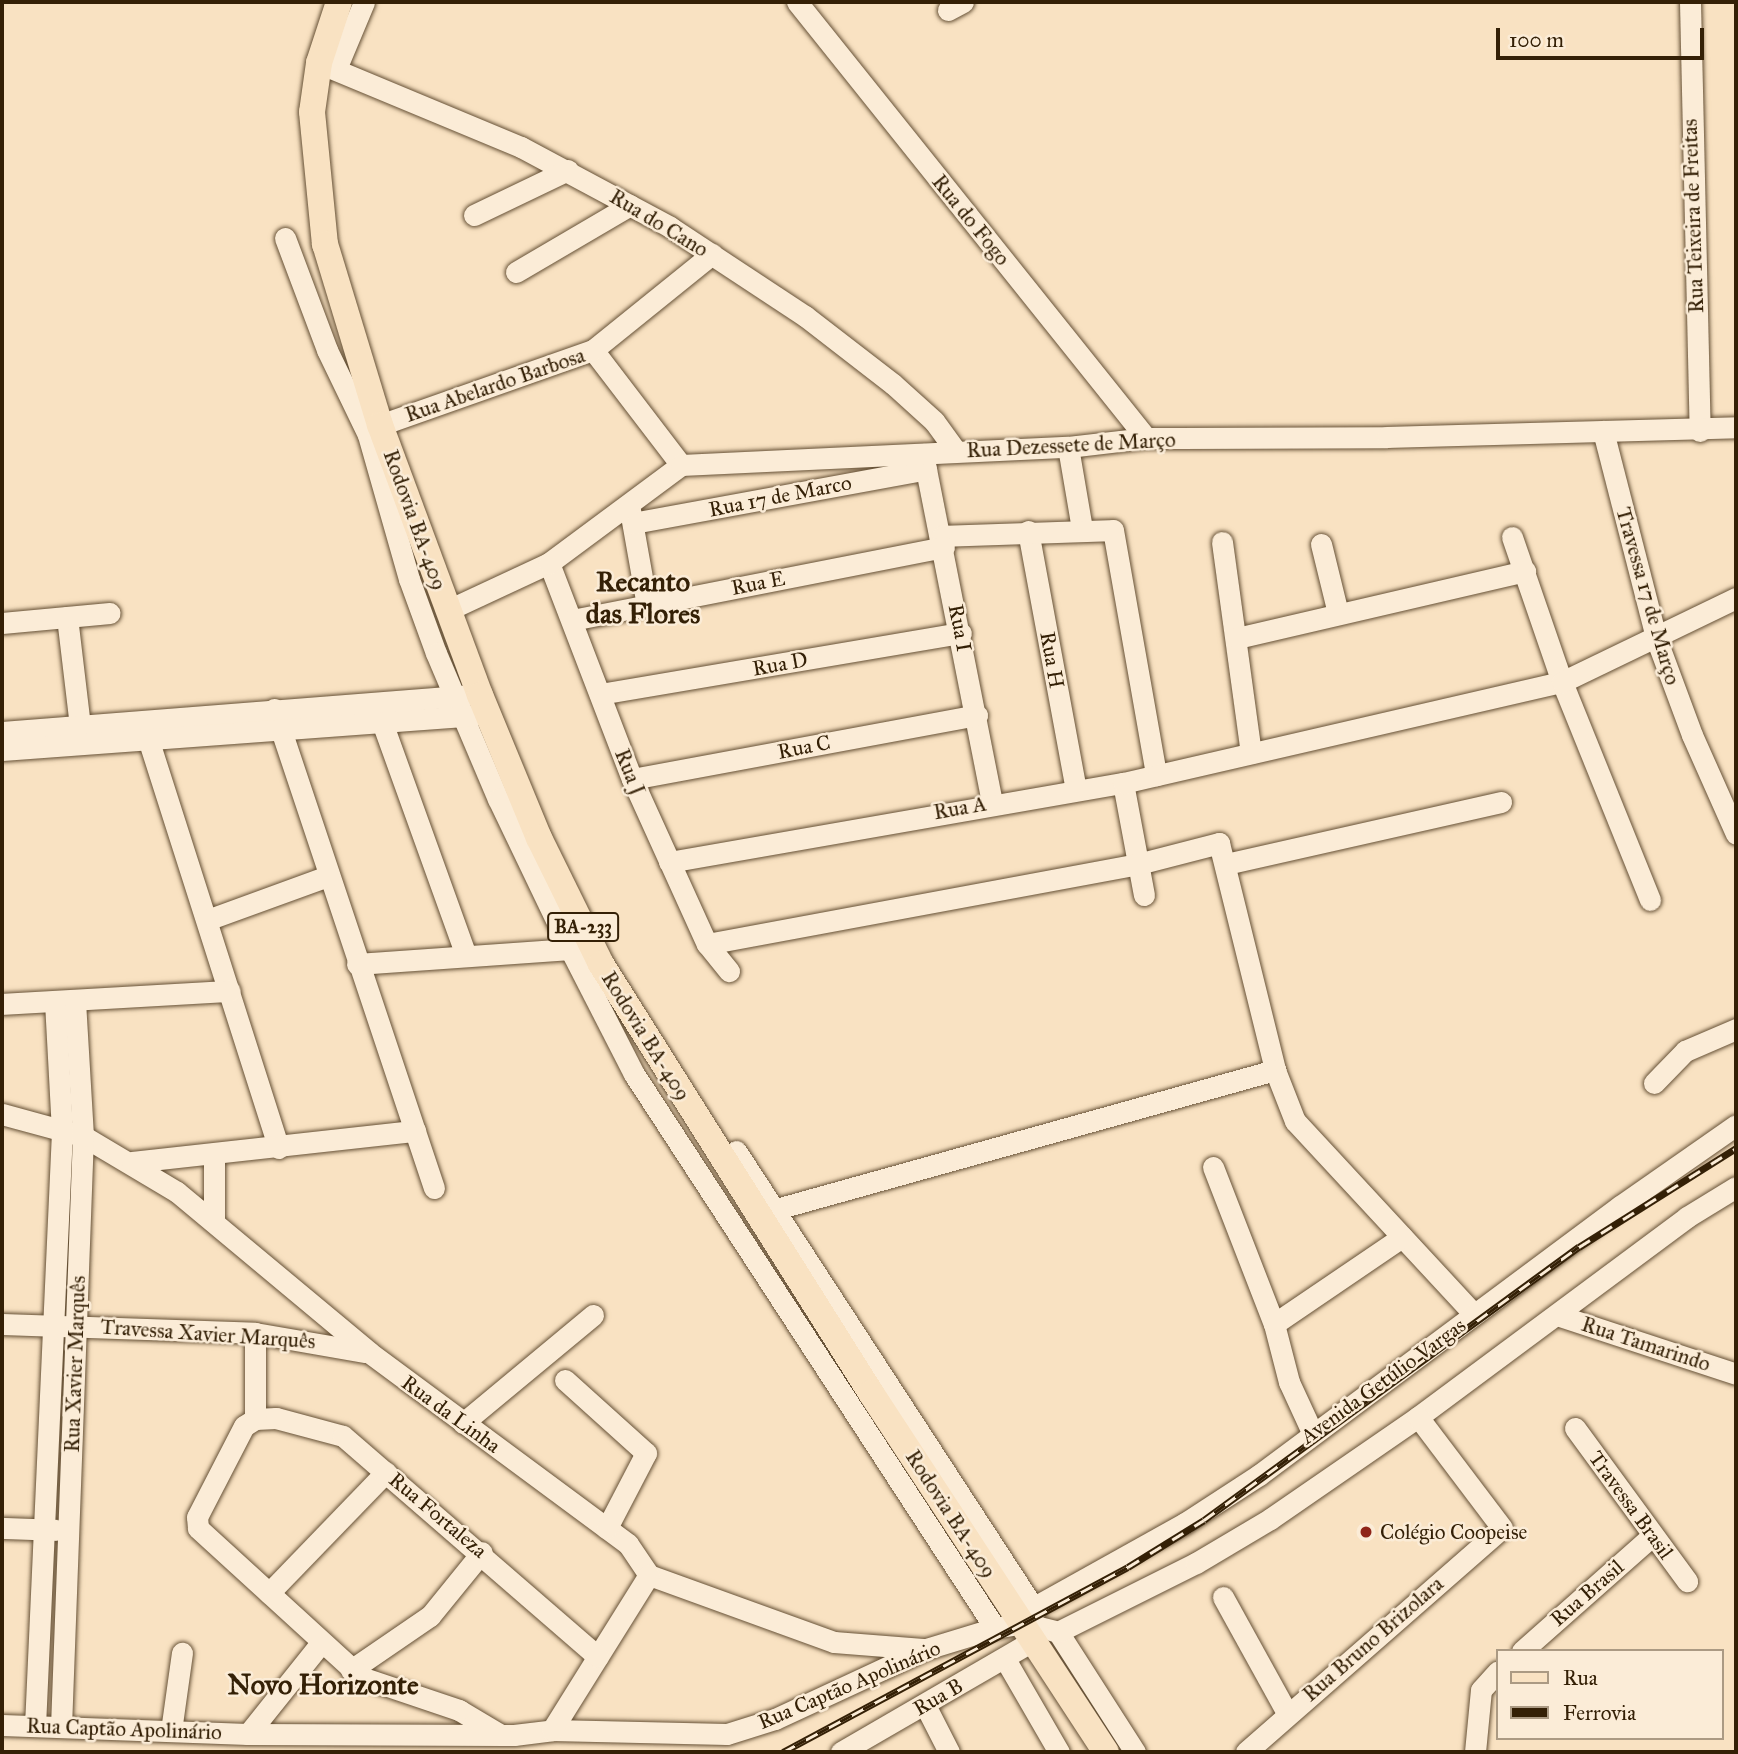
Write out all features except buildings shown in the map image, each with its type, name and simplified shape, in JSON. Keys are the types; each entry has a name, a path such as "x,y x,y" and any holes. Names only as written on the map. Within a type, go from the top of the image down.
{"main road":[{"name":"Rodovia BA-409","path":"339,2 328,66 312,113 325,244 380,425 448,610 471,705 601,964 765,1212 1106,1752"}],"street":[{"path":"328,66 364,2"},
{"name":"Rua do Fogo","path":"797,2 1146,438"},
{"name":"Rua Teixeira de Freitas","path":"1690,2 1700,431"},
{"name":"Rua do Cano","path":"328,66 568,170 712,254 805,316 893,384 934,421 956,451"},
{"path":"474,215 568,170"},
{"path":"516,272 630,205"},
{"path":"285,238 327,350 368,435 409,579 471,705 570,949 634,1074 1027,1625 1135,1752"},
{"path":"593,350 712,254"},
{"name":"Rua Abelardo Barbosa","path":"380,425 593,350 681,465"},
{"name":"Rua Dezessete de Março","path":"681,465 925,461 956,451 1068,447 1146,438 1271,440 1700,431 1736,427"},
{"name":"Travessa 17 de Março","path":"1604,431 1656,638 1692,735 1736,834"},
{"path":"1068,447 1082,528"},
{"name":"Rua 17 de Marco","path":"631,514 925,461"},
{"name":"Rua I","path":"925,461 961,632 992,802"},
{"path":"448,610 549,563 631,514 681,465"},
{"path":"631,514 647,605"},
{"name":"Rua E","path":"572,620 943,541 1028,531 1082,528 1113,530 1156,775"},
{"name":"Rua H","path":"1028,531 1076,789"},
{"path":"1512,537 1562,682 1650,900"},
{"path":"1222,542 1251,753"},
{"path":"1321,544 1338,613"},
{"name":"Rua J","path":"549,563 632,779 707,944 729,971"},
{"path":"1237,638 1525,571"},
{"name":"Rua A","path":"669,862 992,802 1123,783 1562,682 1736,598"},
{"path":"2,623 110,613"},
{"path":"67,617 80,726"},
{"name":"Rua D","path":"600,694 961,632"},
{"path":"2,750 145,730 471,705"},
{"path":"378,712 466,955"},
{"name":"Rua C","path":"632,779 976,715"},
{"path":"277,720 434,1188"},
{"path":"2,732 80,726 145,730"},
{"path":"145,730 279,1147"},
{"path":"1123,783 1144,895"},
{"path":"1223,855 1501,802"},
{"path":"707,944 1138,864 1217,843 1223,855 1275,1069 1294,1121 1474,1314"},
{"path":"207,920 328,876"},
{"path":"357,964 570,949 601,964"},
{"path":"2,1004 230,990"},
{"name":"Rua Xavier Marquês","path":"35,1726 62,1131 65,1001"},
{"name":"Rua Xavier Marquês","path":"61,1727 83,1136 65,1001"},
{"path":"1654,1083 1685,1051 1736,1029"},
{"path":"736,1151 765,1212 1275,1069"},
{"name":"Rua da Linha","path":"2,1114 83,1136 132,1163 214,1219 370,1353 638,1553 649,1576"},
{"name":"Avenida Getúlio Vargas","path":"1027,1625 1259,1475 1312,1432 1736,1125"},
{"path":"132,1163 415,1131"},
{"path":"214,1154 214,1219"},
{"path":"1213,1167 1274,1324 1289,1382 1312,1432"},
{"path":"1027,1625 1259,1526 1419,1417 1686,1217 1736,1188"},
{"path":"1274,1324 1402,1237"},
{"path":"463,1423 593,1315"},
{"name":"Rua Tamarindo","path":"1556,1315 1736,1374"},
{"name":"Travessa Xavier Marquês","path":"2,1324 255,1333 370,1353"},
{"path":"255,1333 255,1419 244,1426 195,1523 351,1670 380,1687 477,1717 504,1741"},
{"path":"565,1380 646,1452 607,1528"},
{"name":"Rua Bruno Brizolara","path":"1246,1752 1287,1713 1502,1528 1419,1417"},
{"name":"Rua Fortaleza","path":"255,1419 276,1418 329,1429 386,1472 482,1552 598,1657"},
{"name":"Travessa Brasil","path":"1575,1428 1687,1581"},
{"path":"269,1593 386,1472"},
{"path":"2,1528 70,1530"},
{"name":"Rua Brasil","path":"1523,1649 1652,1536"},
{"path":"351,1670 430,1616 482,1552"},
{"path":"552,1730 649,1576 834,1642 926,1649"},
{"path":"1223,1597 1287,1713"},
{"name":"Rua Captão Apolinário","path":"2,1725 61,1727 178,1739 248,1734 504,1741 552,1730 727,1734 775,1719 926,1649 1027,1625"},
{"name":"Rua B","path":"851,1750 1005,1659 1027,1625"},
{"path":"248,1734 321,1643"},
{"path":"178,1739 182,1653"},
{"path":"1005,1659 1059,1752"},
{"path":"1475,1752 1481,1690 1496,1673"},
{"path":"925,1705 949,1752"}],"railway":[{"path":"783,1752 1128,1567 1204,1520 1579,1247 1736,1148"}],"place":[{"name":"Colégio Coopeise","path":"1366,1532"}],"district":[{"name":"Recanto das Flores","path":"643,598"},
{"name":"Novo Horizonte","path":"323,1685"}]}
